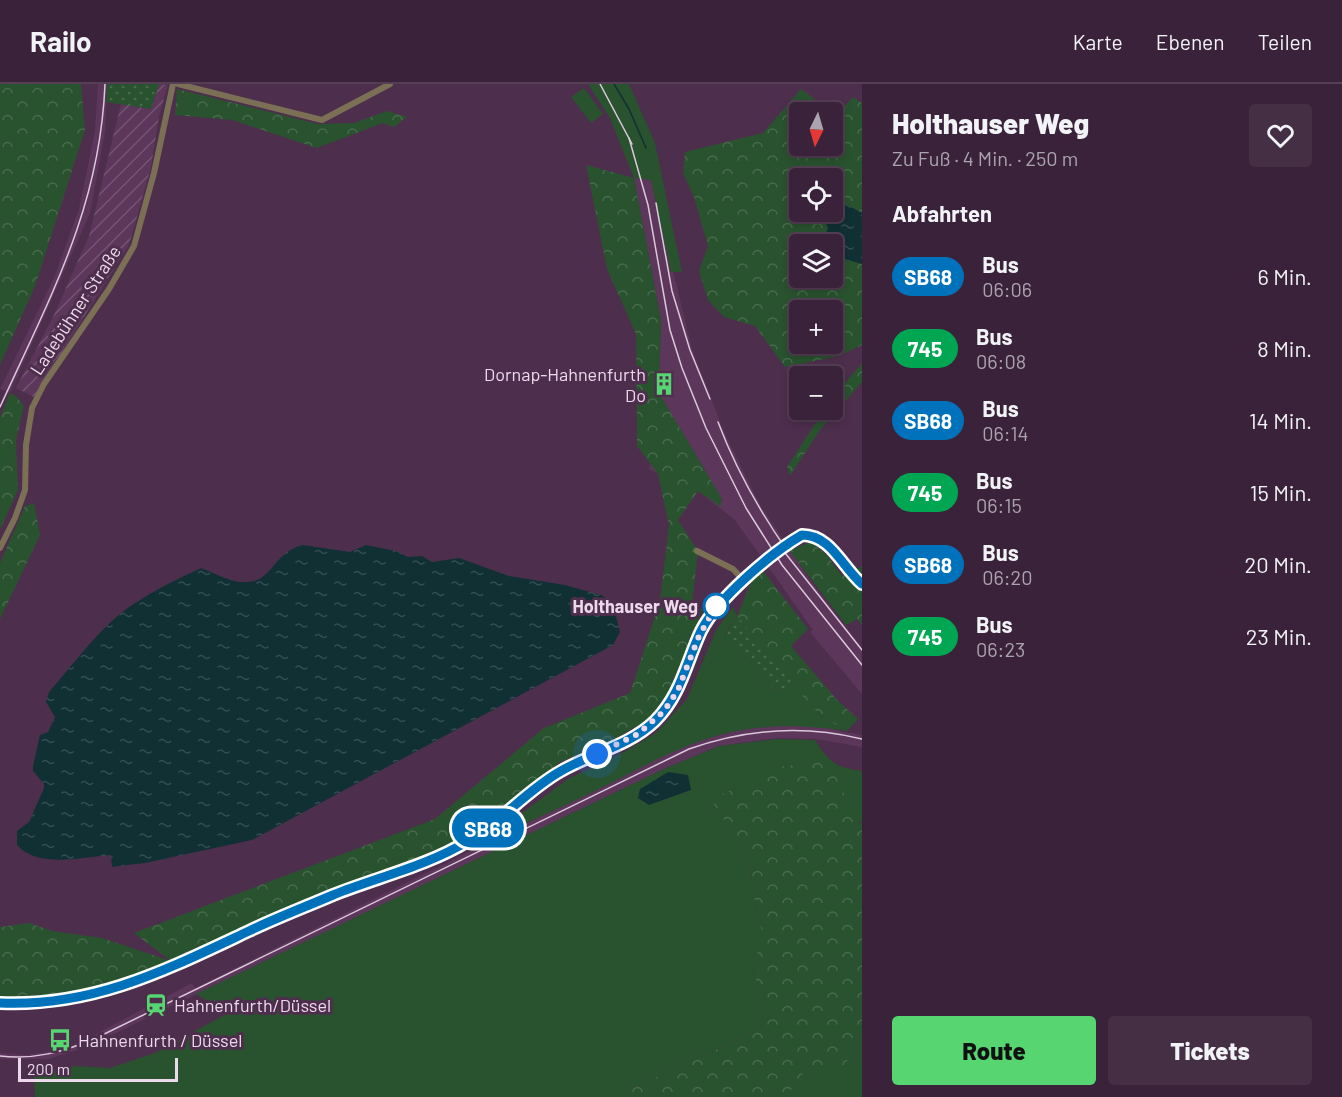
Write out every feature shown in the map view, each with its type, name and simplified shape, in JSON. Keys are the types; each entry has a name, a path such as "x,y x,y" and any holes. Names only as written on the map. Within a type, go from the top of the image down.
{"main road":[{"path":"793,541 802,535 813,535 822,539 862,584"},
{"path":"0,1004 63,1001 112,990 152,977 252,929 435,857 466,842 495,823 553,776 626,742 653,722 678,690 704,625 716,606 756,571"}],"street":[{"path":"176,84 210,88 322,120 390,84"},
{"name":"Ladebühner Straße","path":"0,548 15,518 25,490 26,445 32,408 44,384 109,289 134,246 176,84"},
{"path":"697,551 733,569 744,581"}],"shaded area":[{"path":"98,84 107,84 105,132 90,213 10,393 0,389 54,278 79,209 95,131"},
{"path":"159,84 168,85 159,116 151,167 129,245 34,397 16,388 54,315 89,236 121,104 151,109"},
{"path":"634,178 651,180 692,349 724,432 760,505 810,580 862,648 862,694 810,632 813,630 735,520 697,490 649,469 651,463 700,486 723,501 659,393 661,320"},
{"path":"810,725 862,735 862,747 816,739 777,738 719,746 664,769 87,1047 48,1059 0,1059 0,1053 26,1055 54,1051 77,1044 192,983 195,988 673,750 708,737 742,729"}],"green space":[{"path":"0,84 81,84 85,130 35,286 0,365"},
{"path":"107,84 159,84 151,109 106,102"},
{"path":"588,84 629,84 655,143 682,272 671,272 651,180 634,178 610,118"},
{"path":"584,88 603,114 591,123 571,97"},
{"path":"177,89 318,124 354,123 387,111 407,117 394,127 383,123 317,148 232,120 175,115"},
{"path":"801,89 819,102 790,102"},
{"path":"853,97 862,103 862,345 839,356 785,367 755,326 724,317 708,300 699,271 708,246 694,197 683,173 685,152 763,133 789,103 789,156 843,156 843,108"},
{"path":"586,165 634,178 661,320 659,393 721,497 721,507 698,491 678,520 698,551 692,604 703,610 673,687 648,720 609,742 560,762 487,822 461,839 430,854 339,886 150,973 83,994 0,999 0,927 29,923 52,931 102,938 171,961 134,933 435,819 544,728 630,693 660,601 669,525 658,474 637,446 636,334 607,269"},
{"path":"862,363 862,382 843,404 843,385"},
{"path":"10,393 17,397 24,406 16,440 18,490 0,530 0,417"},
{"path":"818,420 829,420 790,476 787,467"},
{"path":"34,503 40,535 0,619 0,563 25,506"},
{"path":"811,542 827,555 842,576 862,566 862,625 857,619 846,625 789,550"},
{"path":"763,571 808,629 791,646 838,701 858,719 847,731 821,716 737,616 752,580"},
{"path":"733,607 737,616 724,636 777,692 793,683 821,716 847,731 781,726 726,733 700,741 477,846 568,779 624,752 656,733 687,699 716,630"},
{"path":"737,616 793,683 777,692 724,637"},
{"path":"776,739 815,740 834,763 862,771 862,823 711,800 749,859 756,910 764,934 752,971 767,1004 760,1029 627,1091 625,1097 35,1097 34,1076 76,1066 110,1068 155,1053 228,1013 196,994 664,769 719,746"},
{"path":"828,761 859,824 862,823 862,1034 847,1061 839,1070 809,1065 786,1097 625,1097 627,1091 760,1029 767,1004 752,971 763,934 756,910 749,859 711,800 777,767"},
{"path":"862,1034 862,1097 786,1097 809,1065 847,1061"}],"water":[{"path":"843,203 862,213 862,264 843,257 843,234 826,234 828,229 826,222 843,222"},
{"path":"303,545 350,552 366,545 396,551 408,557 422,556 432,562 459,558 509,576 565,585 601,595 609,600 614,608 620,632 613,645 252,840 145,863 112,867 111,855 61,860 48,859 36,857 17,845 17,831 29,822 44,788 44,784 33,771 33,766 40,735 48,732 55,717 46,702 49,692 101,631 139,601 201,568 234,581 255,581 268,572 285,554"},
{"path":"668,772 688,775 691,790 649,805 638,798 640,789"}],"waterway":[{"path":"614,84 629,109 646,148"},
{"path":"854,567 862,574"}],"tunnel":[{"path":"756,571 793,541"}],"railway":[{"path":"0,407 54,289 83,212 94,171 105,84"},
{"path":"600,84 632,144"},
{"path":"629,138 648,205 670,330 682,368 706,428 746,508 782,565 862,665"},
{"path":"656,203 672,291 690,350 710,399"},
{"path":"718,422 748,488 786,549"},
{"path":"778,544 862,650"},
{"path":"0,1056 25,1057 48,1054 94,1039 689,749 732,737 775,731 818,732 862,739"}],"bus line":[{"name":"SB68","path":"0,1003 63,1001 112,990 152,977 252,929 435,857 466,842 495,823 553,776 583,760 626,742 653,722 664,711 678,690 699,636 716,606 802,535 813,535 822,539 862,584"}],"place":[{"name":"Dornap-Hahnenfurth Do","path":"664,384"},
{"name":"Holthauser Weg","path":"716,606"},
{"name":"Hahnenfurth/Düssel","path":"156,1005"},
{"name":"Hahnenfurth / Düssel","path":"60,1040"}],"route":[{"path":"597,754 626,742 664,711 678,690 699,636 716,606"}]}
